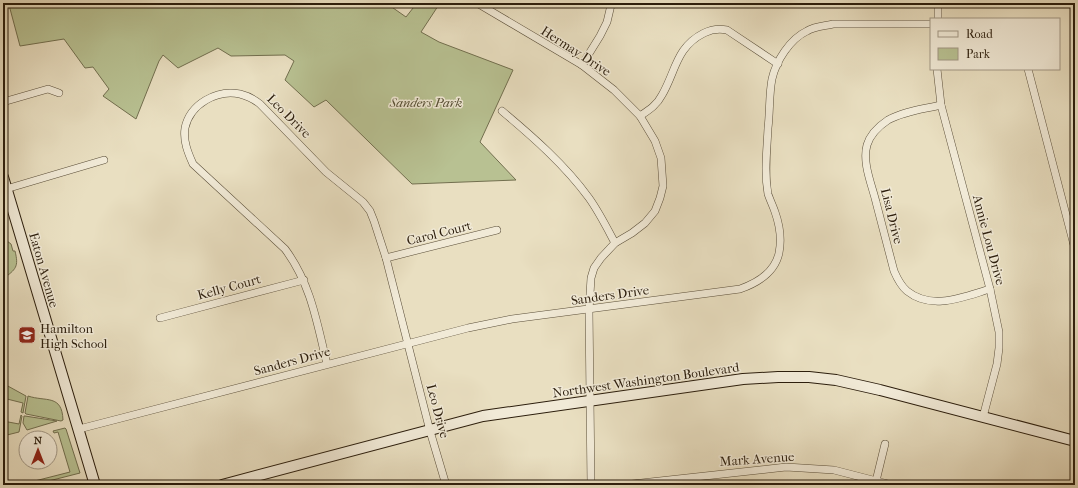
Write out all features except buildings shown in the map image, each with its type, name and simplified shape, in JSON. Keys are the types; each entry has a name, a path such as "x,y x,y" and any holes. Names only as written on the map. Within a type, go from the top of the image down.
{"main road":[{"name":"Eaton Avenue","path":"3,177 95,485"},
{"name":"Northwest Washington Boulevard","path":"222,485 483,416 590,402 743,379 778,377 809,377 836,380 1075,441"}],"street":[{"name":"Hermay Drive","path":"477,3 582,65 614,90 640,116 649,129 659,152 662,165 663,186 655,211 645,223 632,234 615,243 594,268 591,278 589,310 591,485"},
{"path":"938,3 938,18"},
{"path":"582,65 607,22 611,5"},
{"name":"Sanders Drive","path":"79,429 468,328 512,319 740,289 753,284 764,276 772,267 778,255 781,242 780,229 769,196 766,176 772,79 778,64 796,39 807,30 817,27 833,24 930,24"},
{"path":"640,116 655,106 663,95 680,54 689,43 711,30 719,28 727,30 778,64"},
{"name":"Annie Lou Drive","path":"937,70 941,105 990,289 999,332 999,348 983,417"},
{"path":"1028,70 1075,249"},
{"path":"3,102 48,89 59,92"},
{"name":"Leo Drive","path":"327,364 311,300 304,280 295,263 285,249 193,164 187,152 185,128 190,116 198,105 214,96 227,93 240,94 251,98 260,104 326,172 362,202 374,221 386,258 430,431 446,485"},
{"name":"Lisa Drive","path":"941,105 900,114 888,120 872,135 867,145 866,158 868,170 894,271 906,291 919,298 933,302 949,301 990,289"},
{"path":"502,111 545,148 567,172 589,198 615,243"},
{"path":"6,189 104,160"},
{"name":"Carol Court","path":"386,258 497,230"},
{"name":"Kelly Court","path":"160,318 304,280"},
{"path":"876,483 885,444"},
{"name":"Mark Avenue","path":"623,485 786,467 834,470 876,483 892,485"}],"green space":[{"name":"Sanders Park","path":"3,3 386,3 406,17 417,3 440,3 421,32 439,42 513,70 480,142 516,180 412,184 326,100 314,107 285,80 294,61 285,55 231,56 218,48 178,68 163,55 159,61 136,119 103,96 109,89 93,67 85,68 64,39 20,46 9,5"},
{"path":"7,241 11,244 13,251 15,251 17,261 14,270 3,279 3,242"},
{"path":"3,385 6,385 26,396 23,413 21,412 23,403 3,398"},
{"path":"28,396 52,400 60,406 63,420 61,421 26,414"},
{"path":"21,415 18,432 3,436 3,421 19,424"},
{"path":"24,416 57,421 27,430 23,423"},
{"path":"66,429 80,473 33,485 19,485 70,472 57,430"}],"place":[{"name":"Hamilton High School","path":"27,335"}]}
